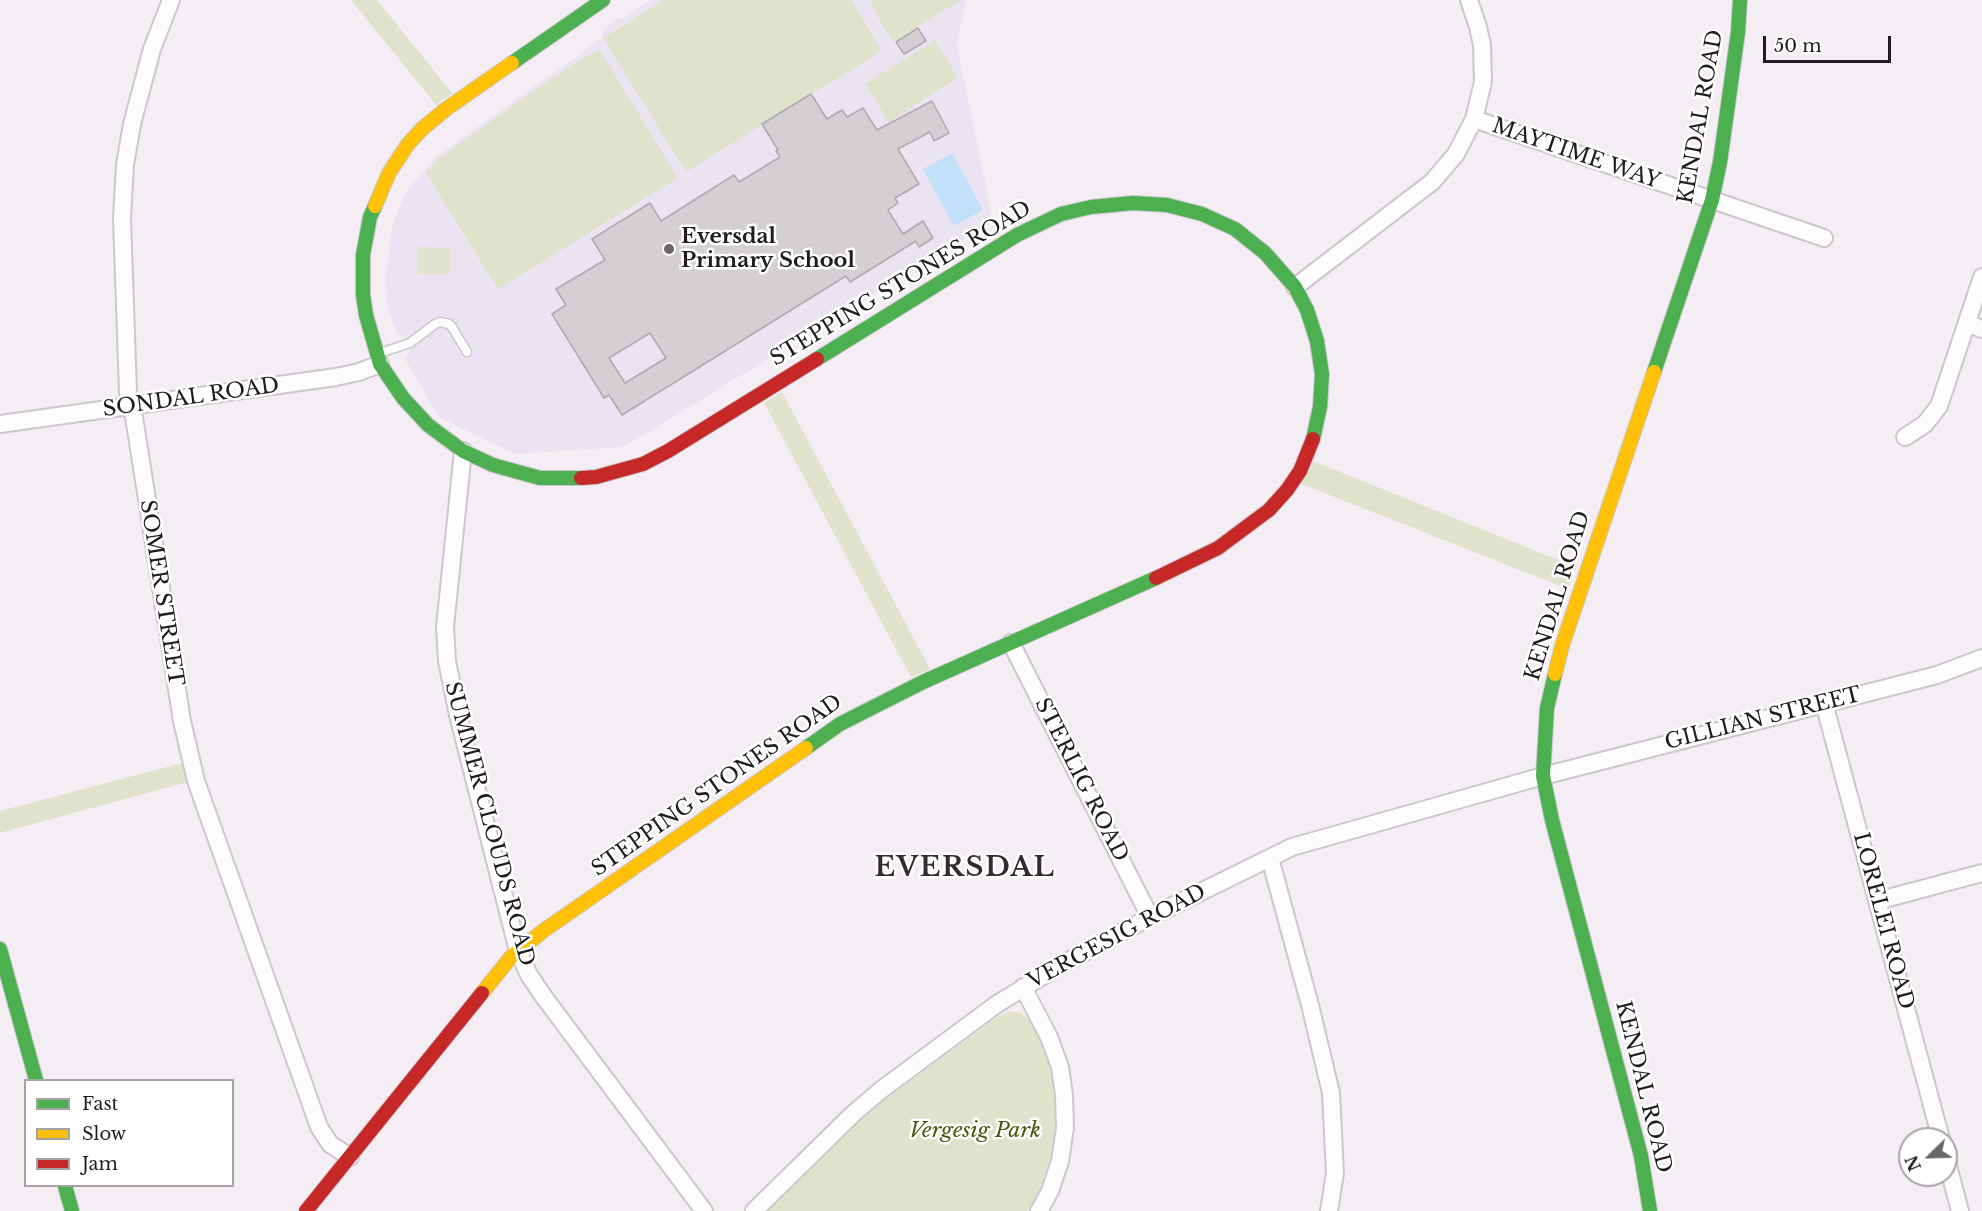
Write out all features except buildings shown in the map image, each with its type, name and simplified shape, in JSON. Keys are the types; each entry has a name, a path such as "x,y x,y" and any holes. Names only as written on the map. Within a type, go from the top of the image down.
{"street":[{"name":"SOMER STREET","path":"171,0 152,49 132,124 125,165 122,218 128,393 182,721 196,781 319,1127 330,1144 350,1157"},
{"name":"STEPPING STONES ROAD","path":"306,1211 511,957 543,931 840,724 913,687 1183,566 1218,548 1269,510 1287,490 1300,471 1314,437 1320,407 1322,374 1317,341 1307,310 1295,287 1265,253 1235,229 1203,214 1167,205 1133,203 1091,207 1061,214 1017,235 668,452 643,464 596,477 572,479 540,477 493,465 463,451 429,425 403,398 379,359 363,295 365,236 375,202 408,144 438,116 603,0"},
{"path":"1295,287 1432,182 1456,154 1474,119 1483,82 1478,27 1469,0"},
{"name":"KENDAL ROAD","path":"1650,1211 1641,1156 1552,819 1543,776 1546,708 1562,646 1712,200 1728,105 1740,0"},
{"name":"MAYTIME WAY","path":"1474,119 1824,238"},
{"path":"1905,437 1925,424 1939,406 1974,326 1982,277"},
{"name":"SONDAL ROAD","path":"0,423 336,377 359,372 379,359"},
{"name":"SUMMER CLOUDS ROAD","path":"463,451 445,627 447,661 458,715 518,951 529,975 549,1005 704,1211"},
{"name":"STERLIG ROAD","path":"1011,643 1150,916"},
{"name":"GILLIAN STREET","path":"1543,776 1937,675 1982,658"},
{"name":"LORELEI ROAD","path":"1824,703 1938,1127"},
{"name":"VERGESIG ROAD","path":"754,1211 854,1113 881,1090 997,1004 1059,966 1150,916 1270,858 1317,839 1543,776"},
{"path":"1270,858 1331,1093 1335,1173 1329,1211"},
{"path":"1877,901 1982,873"},
{"path":"0,949 36,1079"},
{"path":"1023,987 1049,1037 1060,1067 1064,1095 1065,1128 1060,1161 1050,1191 1039,1211"},
{"path":"66,1187 72,1211"},
{"path":"1954,1187 1960,1211"}],"lane":[{"path":"379,359 410,343 440,322 452,327 467,352"}],"shaded area":[{"name":"Eversdal Primary School","path":"650,0 966,0 957,46 992,214 987,225 624,447 515,454 439,417 405,359 412,348 408,337 397,334 388,310 385,277 393,223 405,193 437,156 602,38 603,29"}],"green space":[{"path":"351,0 377,0 452,93 436,105"},
{"path":"664,0 851,0 882,51 686,172 603,38"},
{"path":"872,0 961,0 893,42 871,5 874,3"},
{"path":"935,40 958,78 889,122 865,84"},
{"path":"599,49 678,178 498,289 426,173 439,158 552,78"},
{"path":"418,247 450,248 450,274 417,274"},
{"path":"782,392 930,669 911,677 764,403"},
{"path":"1313,461 1576,567 1568,589 1299,483"},
{"path":"182,763 188,782 0,833 0,811"},
{"name":"Vergesig Park","path":"1009,1011 1021,1013 1034,1024 1048,1059 1055,1088 1053,1149 1040,1188 1028,1211 766,1211 871,1110 997,1017"}],"water":[{"path":"952,153 983,210 954,226 923,169"}],"traffic: fast":[{"path":"512,63 603,0"},
{"path":"1654,372 1712,200 1728,105 1740,0"},
{"path":"817,359 1017,235 1061,214 1091,207 1133,203 1167,205 1202,214 1235,229 1265,253 1295,287 1307,310 1317,341 1322,374 1320,407 1313,439"},
{"path":"375,206 370,217 363,255 363,295 366,315 380,364 403,398 428,425 463,451 493,465 540,478 581,478"},
{"path":"806,748 840,724 923,682 1156,578"},
{"path":"1555,674 1547,708 1543,776 1552,820 1641,1156 1650,1211"},
{"path":"0,949 36,1079"},
{"path":"65,1187 72,1211"}],"traffic: slow":[{"path":"375,206 389,173 408,144 422,129 446,109 512,63"},
{"path":"1555,674 1562,646 1654,372"},
{"path":"482,993 511,957 543,931 806,748"}],"traffic: jam":[{"path":"581,478 596,477 643,464 817,359"},
{"path":"1156,578 1218,548 1269,510 1300,471 1313,439"},
{"path":"306,1211 482,993"}],"place":[{"name":"Eversdal Primary School","path":"669,249"}],"district":[{"name":"EVERSDAL","path":"965,868"}]}
